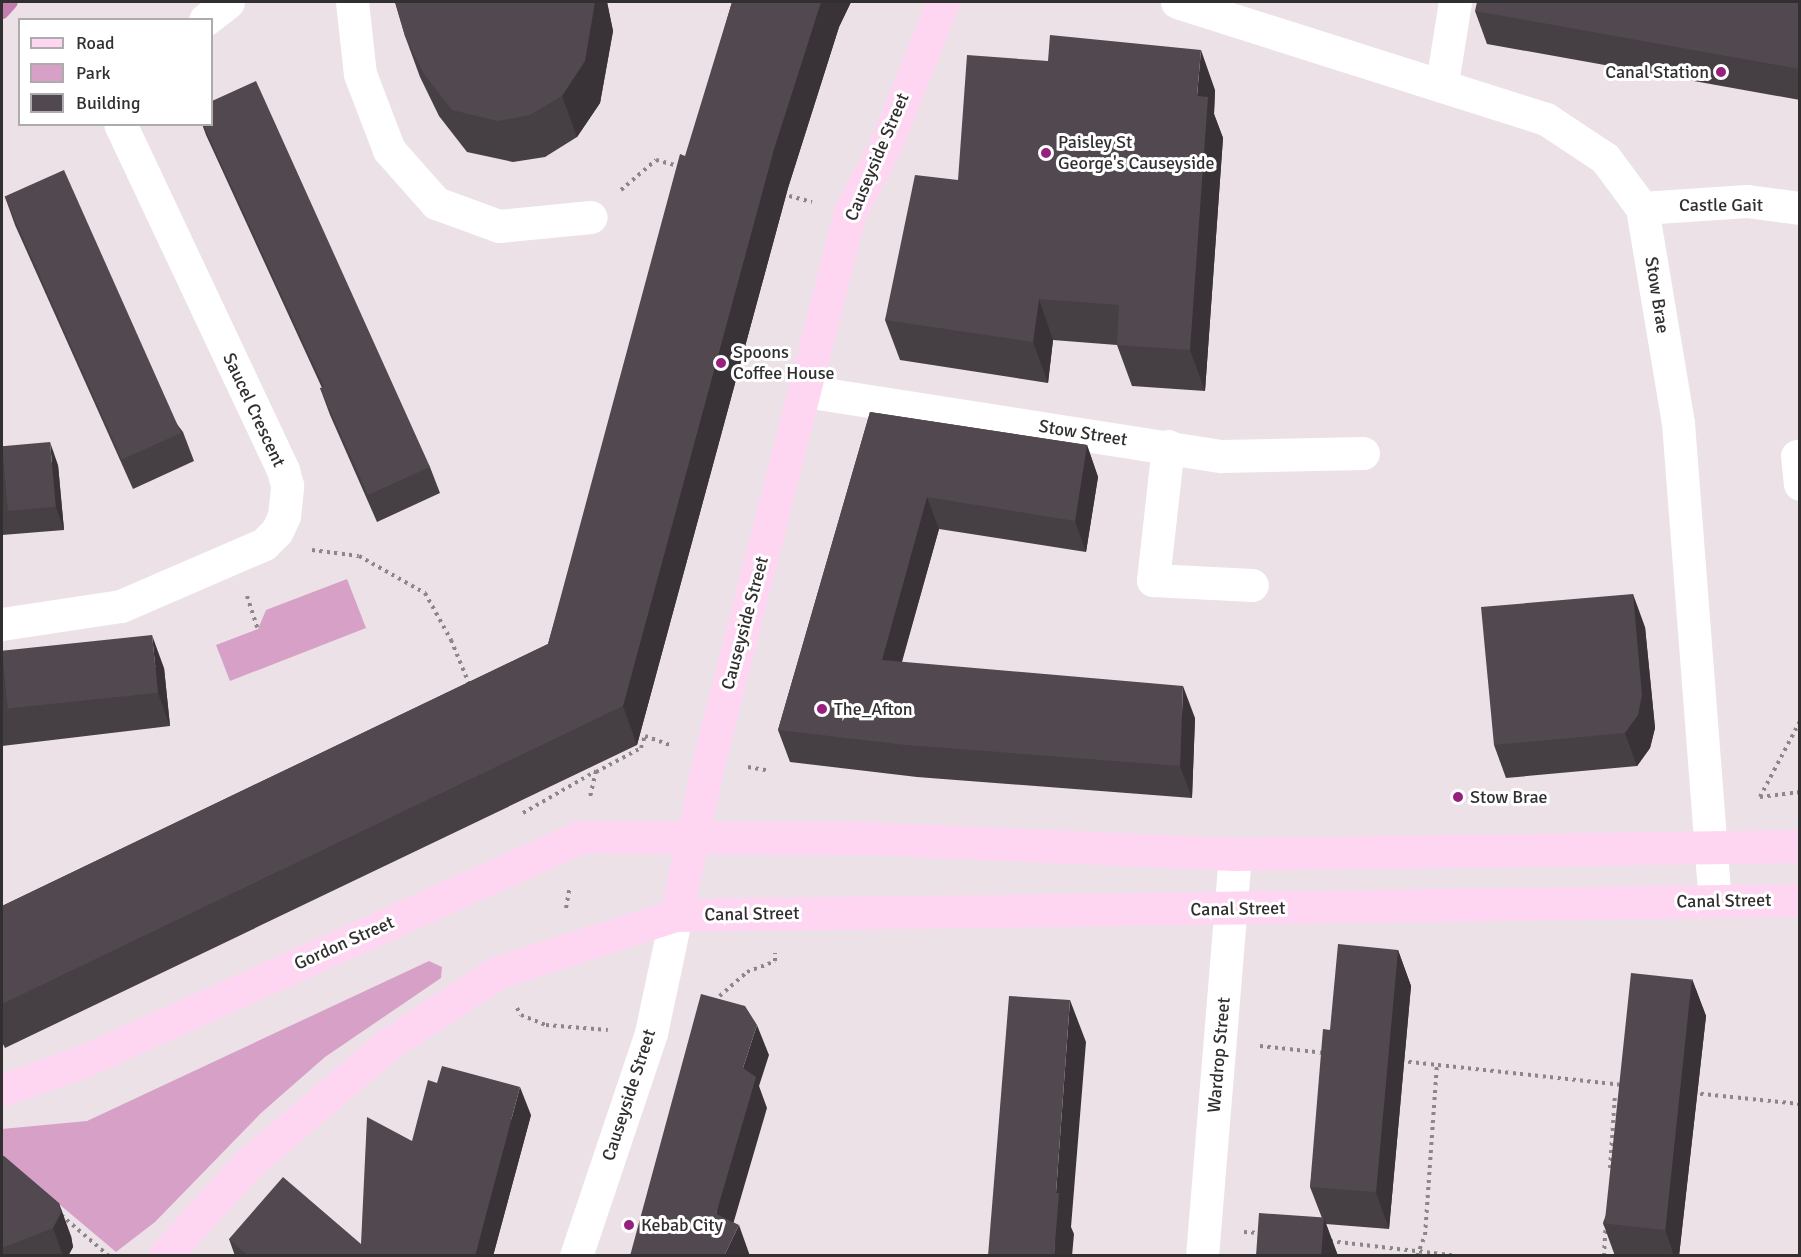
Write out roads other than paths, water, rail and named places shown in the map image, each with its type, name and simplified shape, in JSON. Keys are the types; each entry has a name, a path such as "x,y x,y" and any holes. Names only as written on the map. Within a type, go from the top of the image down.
{"main road":[{"name":"Causeyside Street","path":"676,915 709,760 850,212 886,144 943,2"},
{"path":"694,835 867,838 1235,854 1800,846"},
{"name":"Gordon Street","path":"2,1090 84,1061 580,837 694,835"},
{"name":"Canal Street","path":"676,915 1800,900"},
{"path":"164,1256 249,1163 387,1045 496,973 676,915"}],"street":[{"path":"208,18 228,2"},
{"path":"352,2 360,74 389,150 436,203 499,226 591,217"},
{"name":"Stow Brae","path":"1177,2 1442,83 1546,119 1605,158 1642,208 1678,423 1709,846 1716,901"},
{"path":"1442,83 1455,2"},
{"name":"Saucel Crescent","path":"2,624 121,606 264,544 277,531 284,516 287,485 283,470 121,126"},
{"name":"Castle Gait","path":"1642,208 1748,201 1800,208"},
{"name":"Stow Street","path":"805,391 1221,456 1363,453"},
{"path":"1168,446 1153,580 1252,585"},
{"name":"Wardrop Street","path":"1203,1241 1235,854"},
{"name":"Causeyside Street","path":"576,1256 651,1033 676,915"}],"waterway":[{"path":"2,12 11,2"}],"place":[{"name":"Canal Station","path":"1721,72"},
{"name":"Paisley St George's Causeyside","path":"1046,153"},
{"name":"Spoons Coffee House","path":"721,363"},
{"name":"The_Afton","path":"822,709"},
{"name":"Stow Brae","path":"1458,797"},
{"name":"Kebab City","path":"629,1225"}]}
